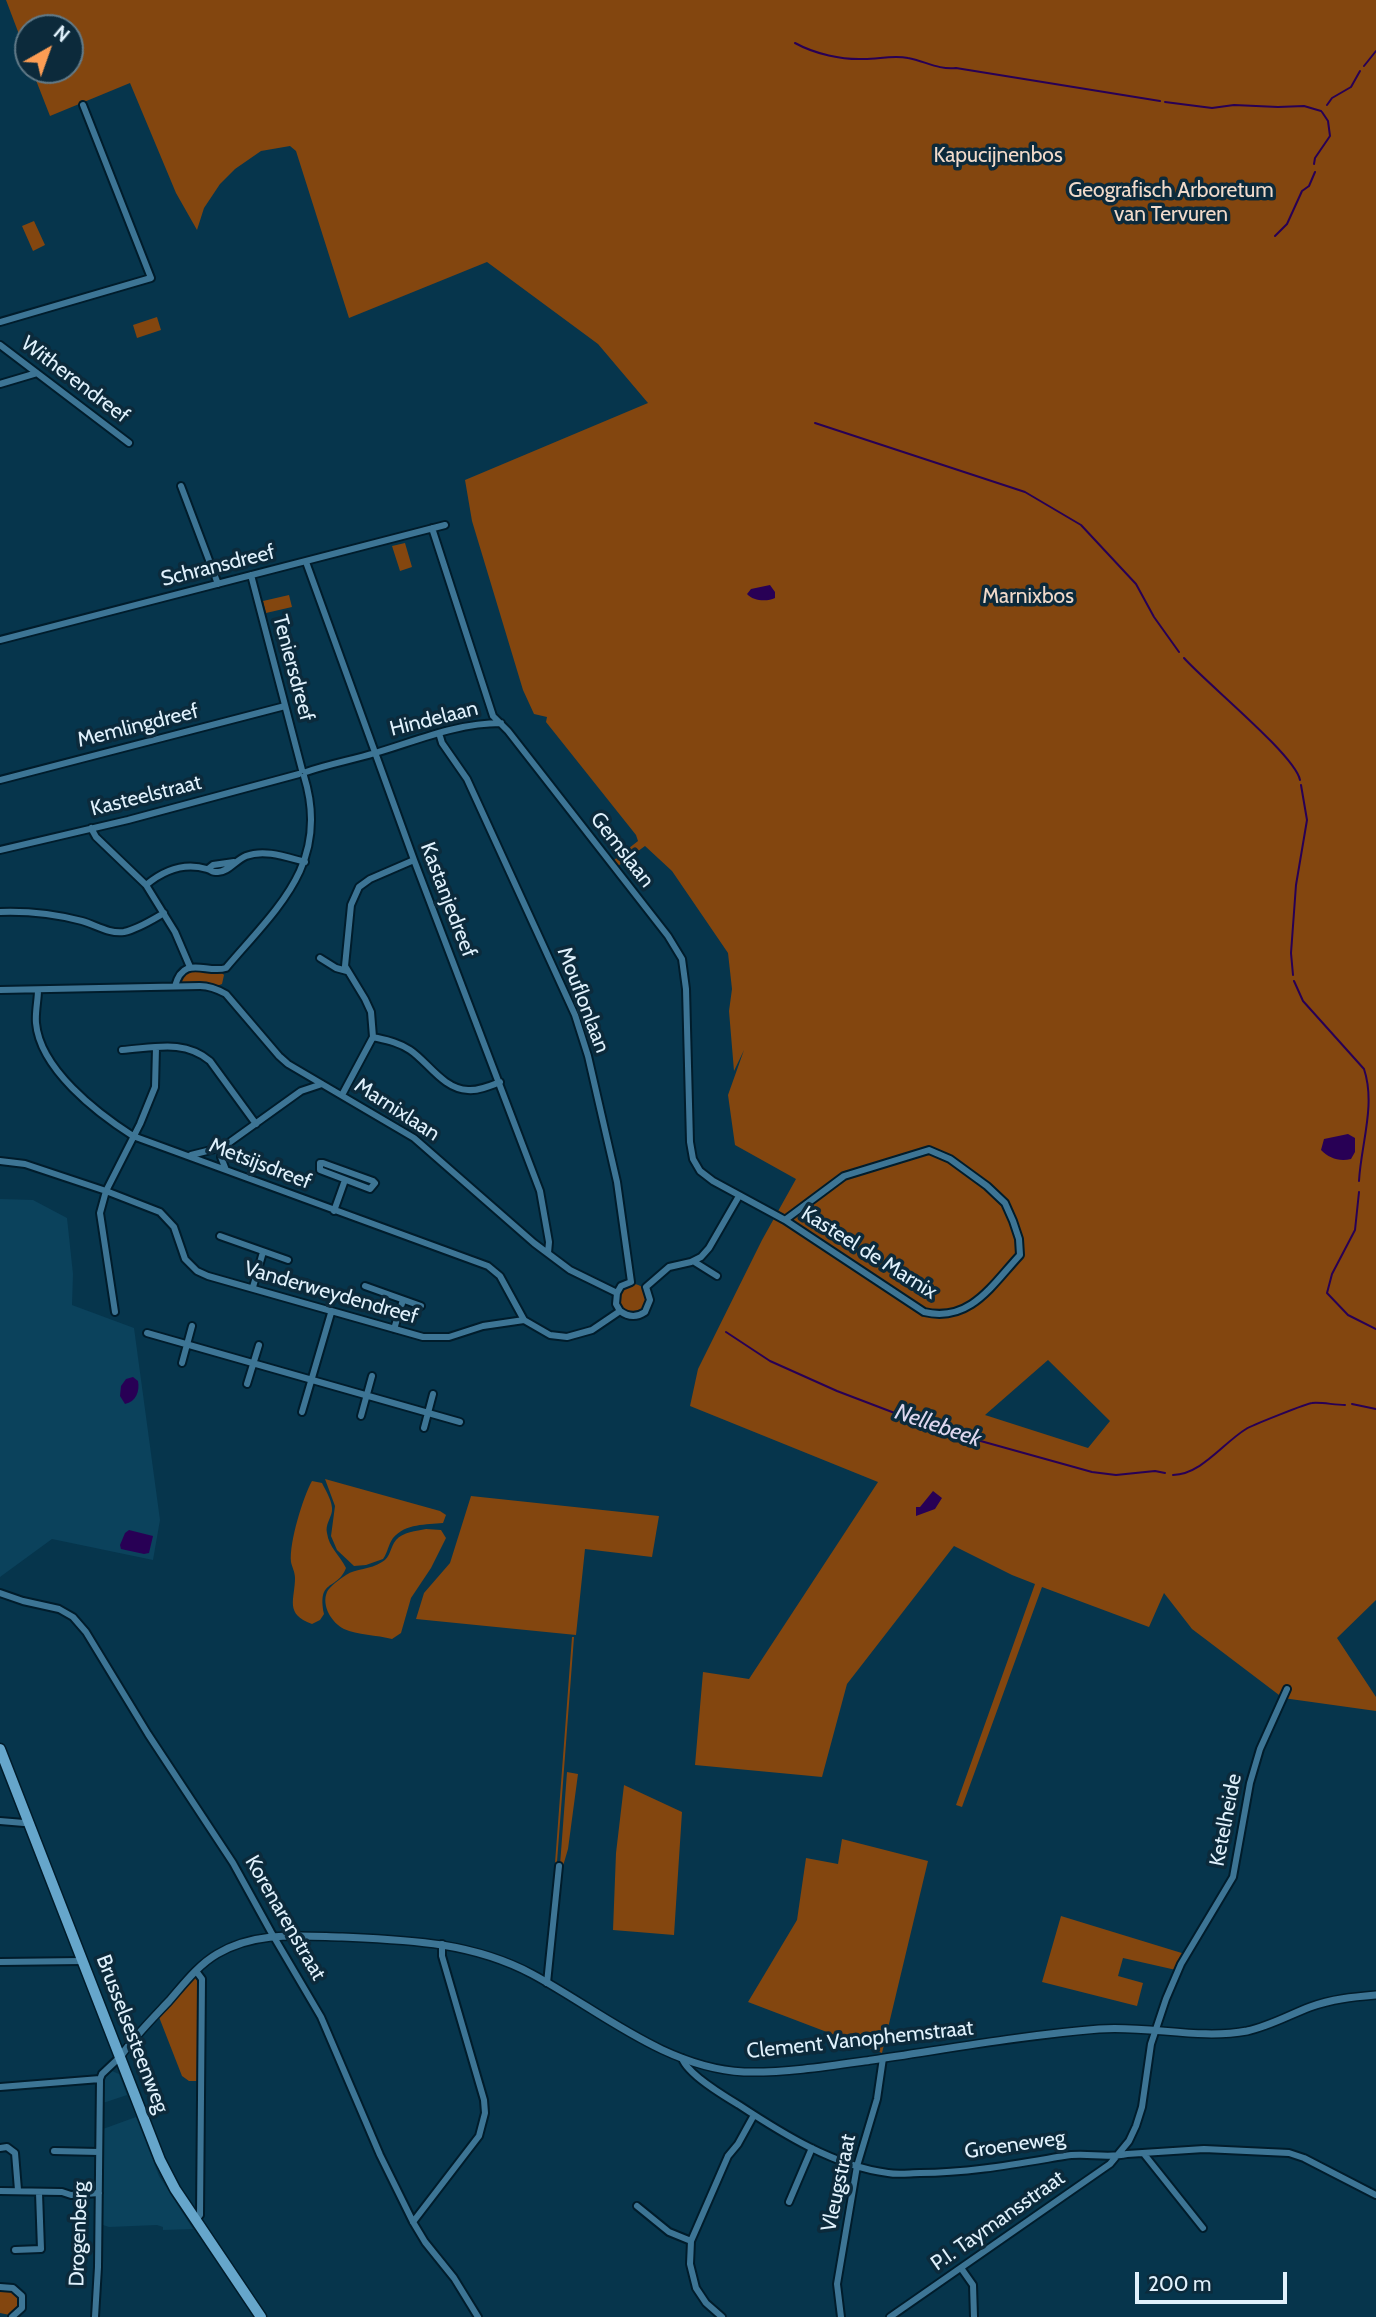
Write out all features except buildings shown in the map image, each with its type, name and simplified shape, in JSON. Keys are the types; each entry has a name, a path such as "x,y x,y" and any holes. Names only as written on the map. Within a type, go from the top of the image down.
{"main road":[{"name":"Brusselsesteenweg","path":"0,1749 160,2160 175,2189 261,2317"}],"street":[{"path":"0,323 151,278 83,105"},
{"name":"Witherendreef","path":"0,345 129,443"},
{"path":"0,384 37,373"},
{"path":"181,486 218,584"},
{"name":"Schransdreef","path":"0,640 444,525"},
{"name":"Gemslaan","path":"432,528 489,710 668,936 682,959 686,989 690,1142 693,1159 707,1176 739,1196"},
{"name":"Kastanjedreef","path":"306,562 414,860 540,1191 549,1242 548,1253"},
{"name":"Teniersdreef","path":"190,967 205,967 218,971 226,968 236,957 295,886 305,862 311,833 312,814 303,773 251,575"},
{"name":"Memlingdreef","path":"0,780 285,706"},
{"name":"Hindelaan","path":"376,753 422,736 488,723 501,723"},
{"name":"Mouflonlaan","path":"439,733 442,743 467,779 575,1015 588,1056 617,1182 631,1282"},
{"name":"Kasteelstraat","path":"0,850 376,753"},
{"path":"91,828 96,837 146,885 183,949 190,967 177,978 174,986"},
{"path":"146,885 156,876 179,867 208,869 213,865 234,862 258,853 305,862"},
{"path":"342,1095 373,1037 368,1005 345,966 351,905 359,887 382,872 414,860"},
{"path":"0,912 56,915 109,931 123,932 135,929 164,913"},
{"path":"320,958 347,971"},
{"name":"Marnixlaan","path":"0,990 209,986 226,994 279,1056 414,1138 534,1243 570,1270 617,1293"},
{"name":"Metsijsdreef","path":"38,990 36,1023 47,1052 59,1072 76,1094 132,1136 496,1271 514,1298 524,1320"},
{"path":"373,1037 399,1043 443,1080 457,1088 468,1090 500,1082"},
{"path":"122,1050 181,1046 201,1053 210,1061 256,1124"},
{"path":"115,1312 100,1213 106,1191 155,1087 156,1048"},
{"path":"301,1091 305,1074"},
{"path":"189,1155 223,1147 301,1091 322,1084"},
{"path":"223,1147 221,1157 226,1170"},
{"name":"Kasteel de Marnix","path":"739,1196 785,1220 851,1262 911,1306 939,1316 958,1313 976,1302 1020,1255 1016,1230 1005,1203 950,1159 929,1150 839,1178 785,1220"},
{"name":"Vanderweydendreef","path":"0,1161 24,1164 160,1212 174,1227 184,1259 197,1271 208,1276 423,1337 449,1337 483,1326 524,1320"},
{"path":"320,1163 373,1181 374,1184 370,1189 345,1180 320,1170 320,1163"},
{"path":"334,1211 345,1180"},
{"path":"646,1287 663,1270 701,1257 739,1196"},
{"path":"220,1236 288,1260"},
{"path":"253,1287 263,1252"},
{"path":"693,1261 717,1276"},
{"path":"637,1282 646,1287 650,1300 645,1312 634,1316 620,1311 616,1304 621,1286 637,1282"},
{"path":"365,1286 421,1306"},
{"path":"394,1329 403,1300"},
{"path":"524,1320 550,1335 567,1337 592,1330 620,1311"},
{"path":"302,1412 331,1312"},
{"path":"182,1363 192,1326"},
{"path":"147,1333 460,1423"},
{"path":"247,1384 259,1345"},
{"path":"361,1416 372,1376"},
{"path":"424,1428 433,1394"},
{"name":"Korenarenstraat","path":"0,1593 59,1609 73,1617 81,1626 148,1734 222,1844 321,2017 380,2155 414,2222 478,2317"},
{"name":"Ketelheide","path":"1156,2030 1181,1964 1233,1877 1250,1783 1260,1749 1287,1689"},
{"path":"0,1821 24,1824 28,1822"},
{"path":"547,1983 559,1866"},
{"name":"Clement Vanophemstraat","path":"120,2057 196,1971 211,1958 226,1949 273,1936 402,1939 442,1944 497,1959 547,1983 634,2035 682,2058 740,2072 763,2072 883,2058 1089,2030 1156,2030 1206,2034 1249,2030 1331,2000 1376,1995"},
{"path":"414,2222 481,2130 485,2113 484,2100 442,1956 442,1944"},
{"path":"0,1962 82,1961"},
{"path":"196,1971 202,1979 200,2215 196,2220"},
{"name":"P.I. Taymansstraat","path":"890,2317 1101,2171 1118,2156 1136,2126 1142,2107 1151,2044 1156,2030"},
{"path":"111,2035 125,2041 133,2040"},
{"path":"0,2087 100,2079 120,2057"},
{"name":"Groeneweg","path":"682,2058 687,2067 754,2115 812,2148 857,2166 896,2174 936,2173 1037,2162 1065,2156 1118,2156 1204,2149 1289,2152 1376,2194"},
{"name":"Vleugstraat","path":"841,2317 838,2284 857,2166 877,2099 883,2058"},
{"name":"Drogenberg","path":"95,2317 100,2079"},
{"path":"722,2317 706,2303 696,2288 690,2264 691,2241 728,2156 754,2115"},
{"path":"0,2148 7,2147 15,2153 18,2190"},
{"path":"789,2202 812,2148"},
{"name":"Drogenberg","path":"54,2151 99,2152"},
{"path":"1143,2154 1203,2228"},
{"path":"0,2191 62,2192 71,2195 99,2193"},
{"path":"15,2250 41,2249 39,2193"},
{"path":"637,2206 669,2232 691,2241"},
{"path":"961,2268 973,2285 974,2317"},
{"path":"0,2287 13,2288 22,2296 22,2308 12,2317"}],"shaded area":[{"path":"770,585 775,592 775,598 760,600 747,594 751,589"},
{"path":"1348,1134 1355,1138 1355,1152 1351,1159 1335,1159 1321,1150 1324,1139"},
{"path":"0,1199 33,1200 67,1218 73,1274 72,1305 134,1328 160,1520 153,1560 52,1539 0,1577"},
{"path":"133,1377 138,1381 138,1392 132,1401 125,1404 120,1396 121,1386 126,1379"},
{"path":"933,1491 942,1498 935,1509 916,1516 916,1507 920,1507"},
{"path":"129,1530 153,1536 149,1553 121,1549 125,1533"},
{"path":"112,2071 119,2074 127,2095 103,2103 103,2082"},
{"path":"136,2117 159,2176 193,2229 163,2230 163,2227 157,2225 103,2225 103,2129"}],"green space":[{"path":"6,0 1376,0 1376,1600 1337,1638 1376,1697 1376,1711 1283,1698 1192,1629 1164,1593 1149,1627 1042,1587 962,1807 956,1805 1035,1584 954,1546 847,1684 822,1777 695,1765 703,1672 749,1679 878,1482 690,1406 698,1369 762,1240 796,1179 735,1145 728,1095 744,1050 734,1071 729,1011 732,989 728,953 672,871 645,846 618,866 614,860 638,841 636,835 546,722 547,717 534,714 523,690 472,521 465,480 648,403 598,344 487,262 349,318 296,151 290,146 261,151 235,169 220,184 204,208 197,230 176,193 130,83 50,116 37,84 84,84 84,14 14,14 14,21","holes":["1048,1360 1110,1421 1088,1448 985,1415"]},
{"path":"34,221 45,245 33,251 22,226"},
{"path":"157,317 161,330 137,338 133,325"},
{"path":"405,543 412,567 400,571 392,546"},
{"path":"289,595 292,607 266,613 263,601"},
{"path":"201,970 222,973 222,984 217,986 180,983 180,978 187,972"},
{"path":"633,1284 643,1288 647,1298 643,1308 633,1312 623,1308 619,1298 623,1288"},
{"path":"325,1479 440,1511 446,1515 443,1523 416,1526 398,1533 383,1559 354,1566 337,1550 331,1536 335,1506"},
{"path":"312,1481 322,1483 330,1500 332,1511 327,1527 328,1538 346,1568 338,1580 326,1590 323,1595 324,1614 312,1624 294,1611 295,1574 291,1554 297,1520"},
{"path":"471,1496 659,1516 652,1557 585,1549 576,1635 416,1619 424,1593 450,1563"},
{"path":"426,1529 441,1530 446,1538 431,1568 411,1598 401,1633 392,1639 349,1631 335,1623 325,1603 330,1588 350,1573 385,1560 394,1543 402,1535"},
{"path":"572,1637 574,1637 555,1863"},
{"path":"567,1772 578,1774 568,1849 563,1866 560,1865"},
{"path":"624,1785 682,1812 674,1935 613,1930 616,1853"},
{"path":"842,1839 928,1861 882,2053 748,2002 797,1920 806,1858 838,1864"},
{"path":"1061,1916 1185,1954 1176,1970 1123,1958 1118,1976 1143,1983 1137,2006 1042,1982"},
{"path":"196,1977 200,1980 200,2081 189,2081 182,2076 159,2017"},
{"path":"7,2289 16,2293 20,2304 20,2308 10,2315 0,2313 0,2292"}],"waterway":[{"path":"795,43 838,57 902,57 943,68 1160,101"},
{"path":"1364,66 1376,51"},
{"path":"1327,105 1332,98 1351,87 1360,71"},
{"path":"1165,102 1212,108 1234,105 1304,106 1321,111"},
{"path":"1314,164 1315,158 1330,136 1328,121 1322,112"},
{"path":"1275,236 1287,224 1302,191 1309,186 1315,172"},
{"path":"815,423 1025,492 1081,525 1136,584 1154,617 1179,652"},
{"path":"1184,658 1267,737 1283,754 1300,780"},
{"path":"1293,975 1291,953 1296,885 1307,820 1301,785"},
{"path":"1294,981 1303,1001 1364,1069 1369,1096 1359,1181"},
{"path":"1359,1192 1355,1230 1332,1274 1327,1293 1348,1315 1376,1329"},
{"name":"Nellebeek","path":"726,1332 770,1361 837,1391 934,1428 1092,1472 1116,1475 1155,1471 1165,1473"},
{"name":"Nellebeek","path":"1173,1475 1203,1464 1237,1435 1268,1419 1312,1403 1345,1405"},
{"name":"Nellebeek","path":"1352,1404 1376,1409"}],"park label":[{"name":"Kapucijnenbos","path":"998,156"},
{"name":"Geografisch Arboretum van Tervuren","path":"1171,203"},
{"name":"Marnixbos","path":"1028,597"}]}
